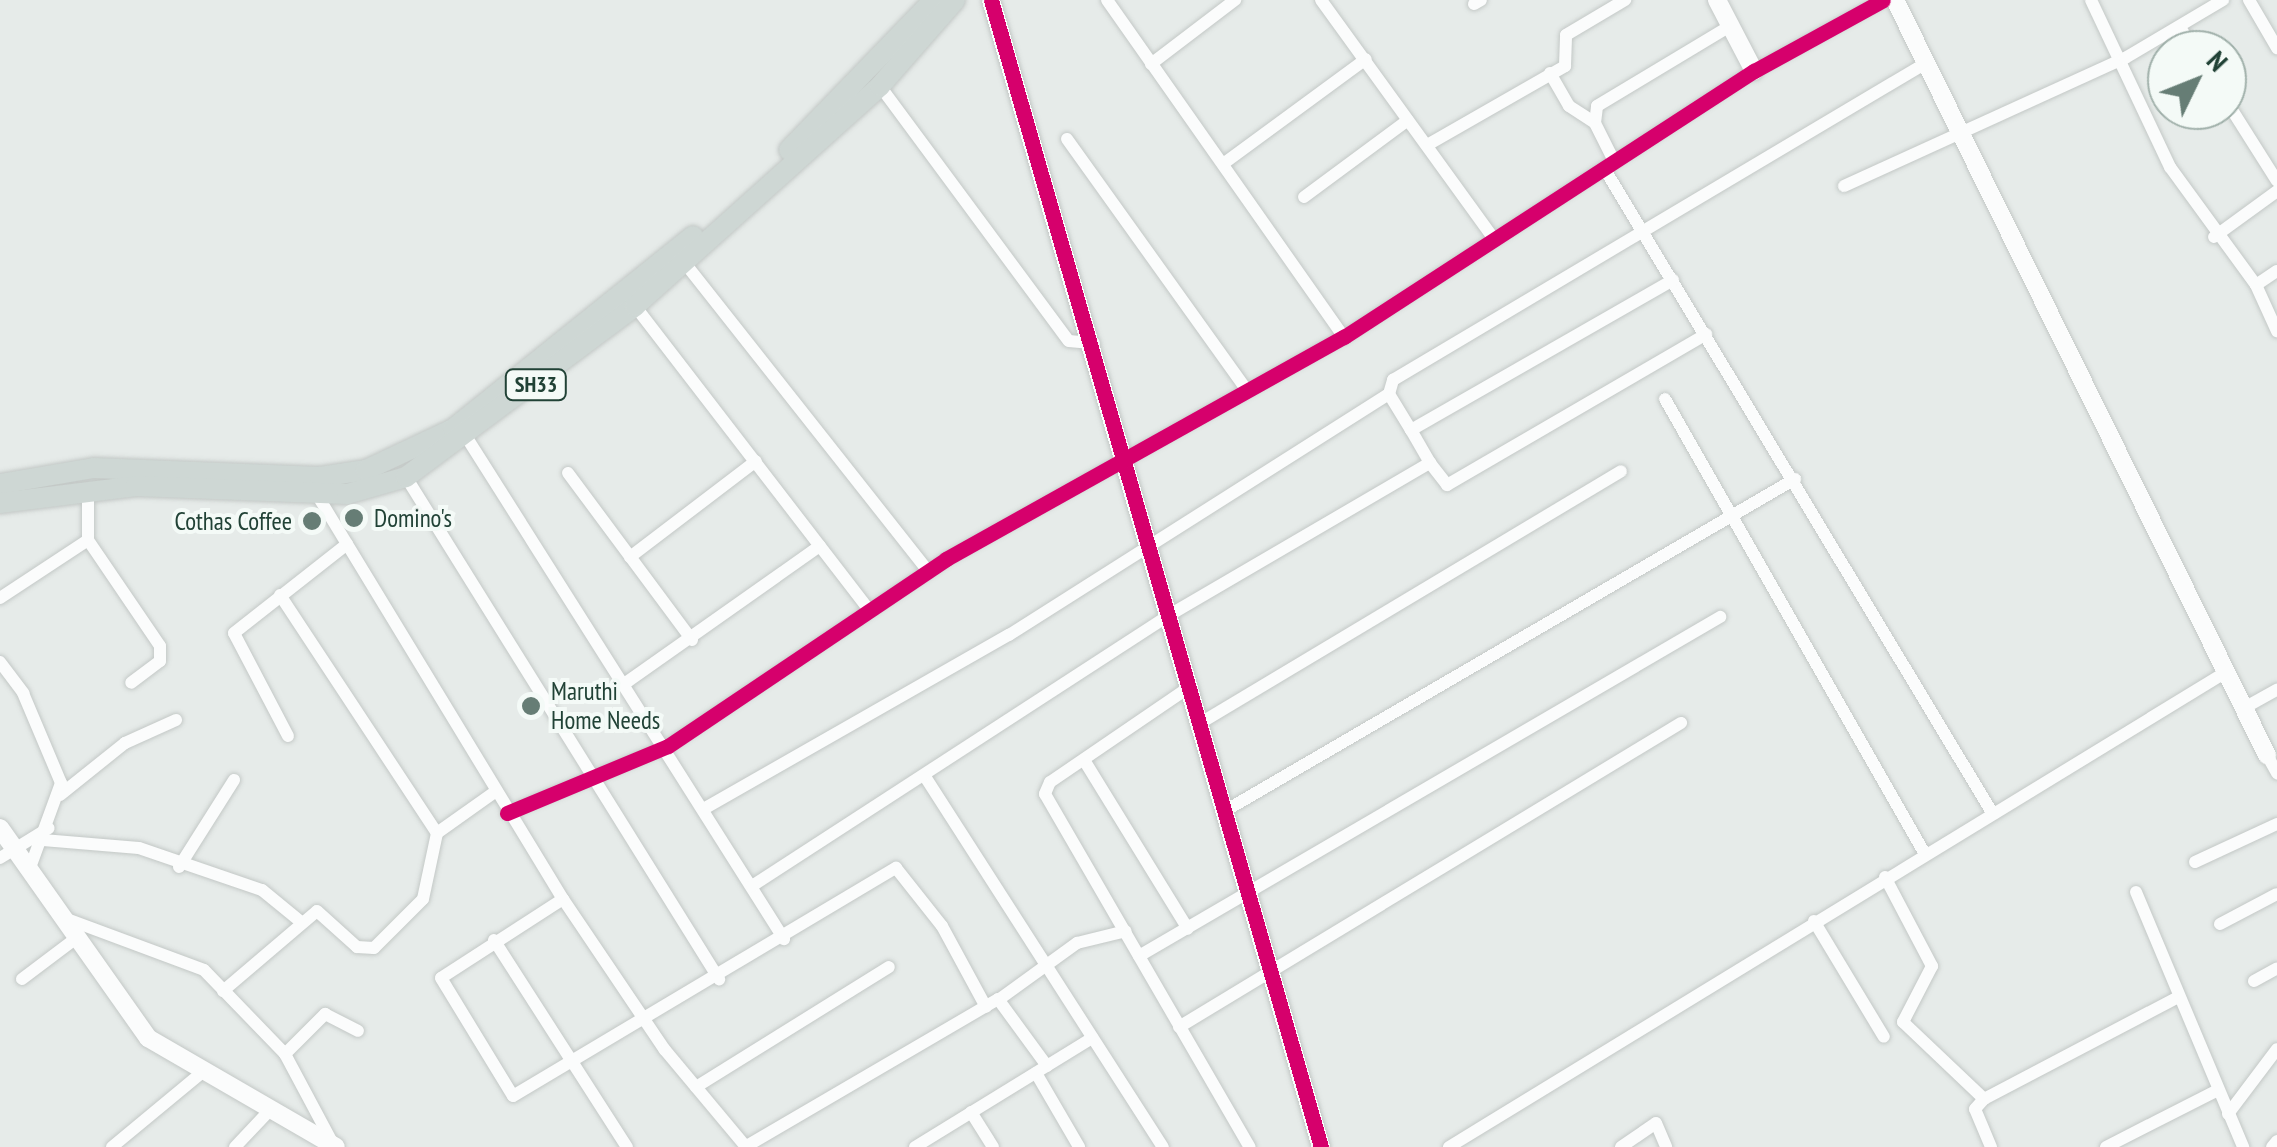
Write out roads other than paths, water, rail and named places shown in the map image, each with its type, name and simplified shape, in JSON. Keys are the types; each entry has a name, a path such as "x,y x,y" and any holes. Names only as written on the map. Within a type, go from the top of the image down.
{"main road":[{"name":"SH33","path":"0,484 94,468 320,478 409,454 519,380 674,252 875,70 934,0"},
{"name":"SH33","path":"0,502 88,488 316,493 406,476 467,438 636,306 880,86 955,0"}],"street":[{"path":"992,0 1094,343 1120,461 1321,1147"},
{"path":"1107,0 1344,337"},
{"path":"1151,64 1235,0"},
{"path":"1321,0 1494,239"},
{"path":"1428,144 1566,63 1566,36 1625,0"},
{"path":"1717,0 1754,71"},
{"path":"508,813 668,746 928,571 1344,337 1754,71 1883,0"},
{"path":"1895,0 2277,773"},
{"path":"2091,0 2125,58 2170,167 2214,236 2256,284 2277,331"},
{"path":"2182,30 2223,0"},
{"path":"2250,0 2277,48"},
{"path":"1595,123 1606,95 1730,26"},
{"path":"1844,186 1958,129 2147,47"},
{"path":"1223,164 1366,59"},
{"path":"707,807 1145,547 1389,394 1393,380 1926,63"},
{"path":"1550,73 1569,106 1595,123 1609,165 1644,233 1796,479 1993,814"},
{"path":"880,86 1069,341 1094,343"},
{"path":"1304,197 1408,120"},
{"path":"2245,130 2277,181"},
{"path":"1066,138 1247,390"},
{"path":"2214,236 2277,192"},
{"path":"684,262 928,571"},
{"path":"2256,284 2277,271"},
{"path":"1411,430 1674,280"},
{"path":"636,306 868,609"},
{"path":"1389,394 1447,486 1706,334"},
{"path":"1665,400 1926,854"},
{"path":"467,438 707,807 784,939"},
{"path":"630,557 756,461"},
{"path":"752,886 1166,617 1430,463"},
{"path":"1197,725 1621,471"},
{"path":"568,473 692,640"},
{"path":"406,476 720,979"},
{"path":"1223,812 1796,479"},
{"path":"88,488 88,540 160,646 160,661 132,683"},
{"path":"316,493 563,899 644,1019 745,1147 1049,971 1077,943 1126,932"},
{"path":"0,598 88,540"},
{"path":"288,736 233,642 280,595 347,544"},
{"path":"627,682 692,640 820,546"},
{"path":"280,595 436,833"},
{"path":"1140,956 1720,617"},
{"path":"0,662 24,692 60,794"},
{"path":"1449,1147 2226,672"},
{"path":"1188,688 1084,760 1044,794 1250,1147"},
{"path":"2244,708 2277,690"},
{"path":"30,865 60,794 125,743 176,720"},
{"path":"1179,1027 1681,723"},
{"path":"1084,760 1188,929"},
{"path":"924,775 1163,1147"},
{"path":"179,867 234,780"},
{"path":"224,991 301,922 324,912 357,947 374,948 423,899 436,833 495,792"},
{"path":"2195,862 2277,824"},
{"path":"0,828 8,852 30,865 148,1038 200,1075 335,1146"},
{"path":"8,852 46,834 128,845 179,867 262,890 301,922"},
{"path":"563,899 446,970 440,988 504,1091 522,1097 896,868 986,1007"},
{"path":"1885,877 1932,966 1904,1022 1984,1099"},
{"path":"2136,892 2243,1147"},
{"path":"2220,924 2277,894"},
{"path":"67,919 198,967 284,1054 335,1146"},
{"path":"1814,921 1884,1037"},
{"path":"22,979 79,936"},
{"path":"494,940 627,1147"},
{"path":"696,1087 889,967"},
{"path":"2254,981 2277,968"},
{"path":"1001,998 1079,1147"},
{"path":"1991,1147 1974,1108 1984,1099 2178,998"},
{"path":"284,1054 325,1014 358,1031"},
{"path":"917,1147 1092,1038"},
{"path":"2228,1114 2275,1055"},
{"path":"112,1147 200,1075"},
{"path":"2106,1147 2218,1090"},
{"path":"235,1147 267,1112"},
{"path":"972,1112 993,1147"},
{"path":"1621,1147 1656,1123 1666,1147"},
{"path":"2272,1147 2277,1141"}],"place":[{"name":"Domino's","path":"354,518"},
{"name":"Cothas Coffee","path":"312,521"},
{"name":"Maruthi Home Needs","path":"531,706"}]}
